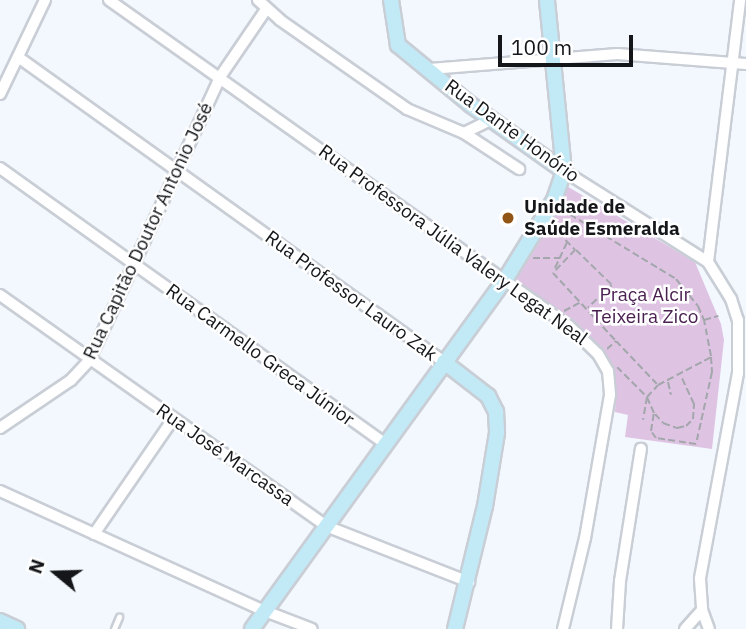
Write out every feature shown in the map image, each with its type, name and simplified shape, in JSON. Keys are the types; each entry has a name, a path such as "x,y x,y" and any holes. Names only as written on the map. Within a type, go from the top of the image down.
{"street":[{"path":"0,94 45,0"},
{"name":"Rua Professora Júlia Valery Legat Neal","path":"109,0 585,339 608,371 610,395 585,538 565,627"},
{"name":"Rua Dante Honório","path":"391,0 394,35 398,45 430,69 489,122 708,262 742,320 738,373 703,558 702,610 709,629"},
{"path":"252,629 505,280 554,200 564,172 547,0"},
{"path":"708,262 740,0"},
{"path":"262,4 407,109 464,133 519,169"},
{"name":"Rua Capitão Doutor Antonio José","path":"0,428 71,380 89,361 220,77 262,4"},
{"path":"430,69 617,54 746,64"},
{"name":"Rua Professor Lauro Zak","path":"18,57 488,396 496,412 494,454 469,582 455,629"},
{"path":"464,133 489,122"},
{"name":"Rua Carmello Greca Júnior","path":"0,168 385,444"},
{"name":"Rua José Marcassa","path":"0,295 89,361 326,526 469,582"},
{"path":"94,534 173,419"},
{"path":"617,629 620,581 641,449"},
{"path":"0,491 265,611 312,629"},
{"path":"685,629 702,610"},
{"path":"0,621 17,629"}],"lane":[{"path":"114,629 119,617"}],"path":[{"path":"555,206 676,279 704,320 712,357 712,372 696,444 656,439 651,430 654,413"},
{"path":"547,221 611,285 587,308"},
{"path":"553,273 568,242"},
{"path":"553,273 575,250"},
{"path":"525,258 560,258"},
{"path":"553,273 658,385"},
{"path":"556,313 582,302"},
{"path":"704,320 718,316"},
{"path":"611,358 605,350 616,341"},
{"path":"643,420 647,397 658,385 712,357"},
{"path":"616,364 647,397 654,413 663,423 677,428 686,426 693,419 694,404 680,375"},
{"path":"668,381 671,395"}],"green space":[{"name":"Praça Alcir Teixeira Zico","path":"565,185 695,262 721,324 724,340 712,449 625,437 628,415 615,412 616,396 612,371 603,354 589,337 511,280"}],"place":[{"name":"Unidade de Saúde Esmeralda","path":"508,218"}]}
